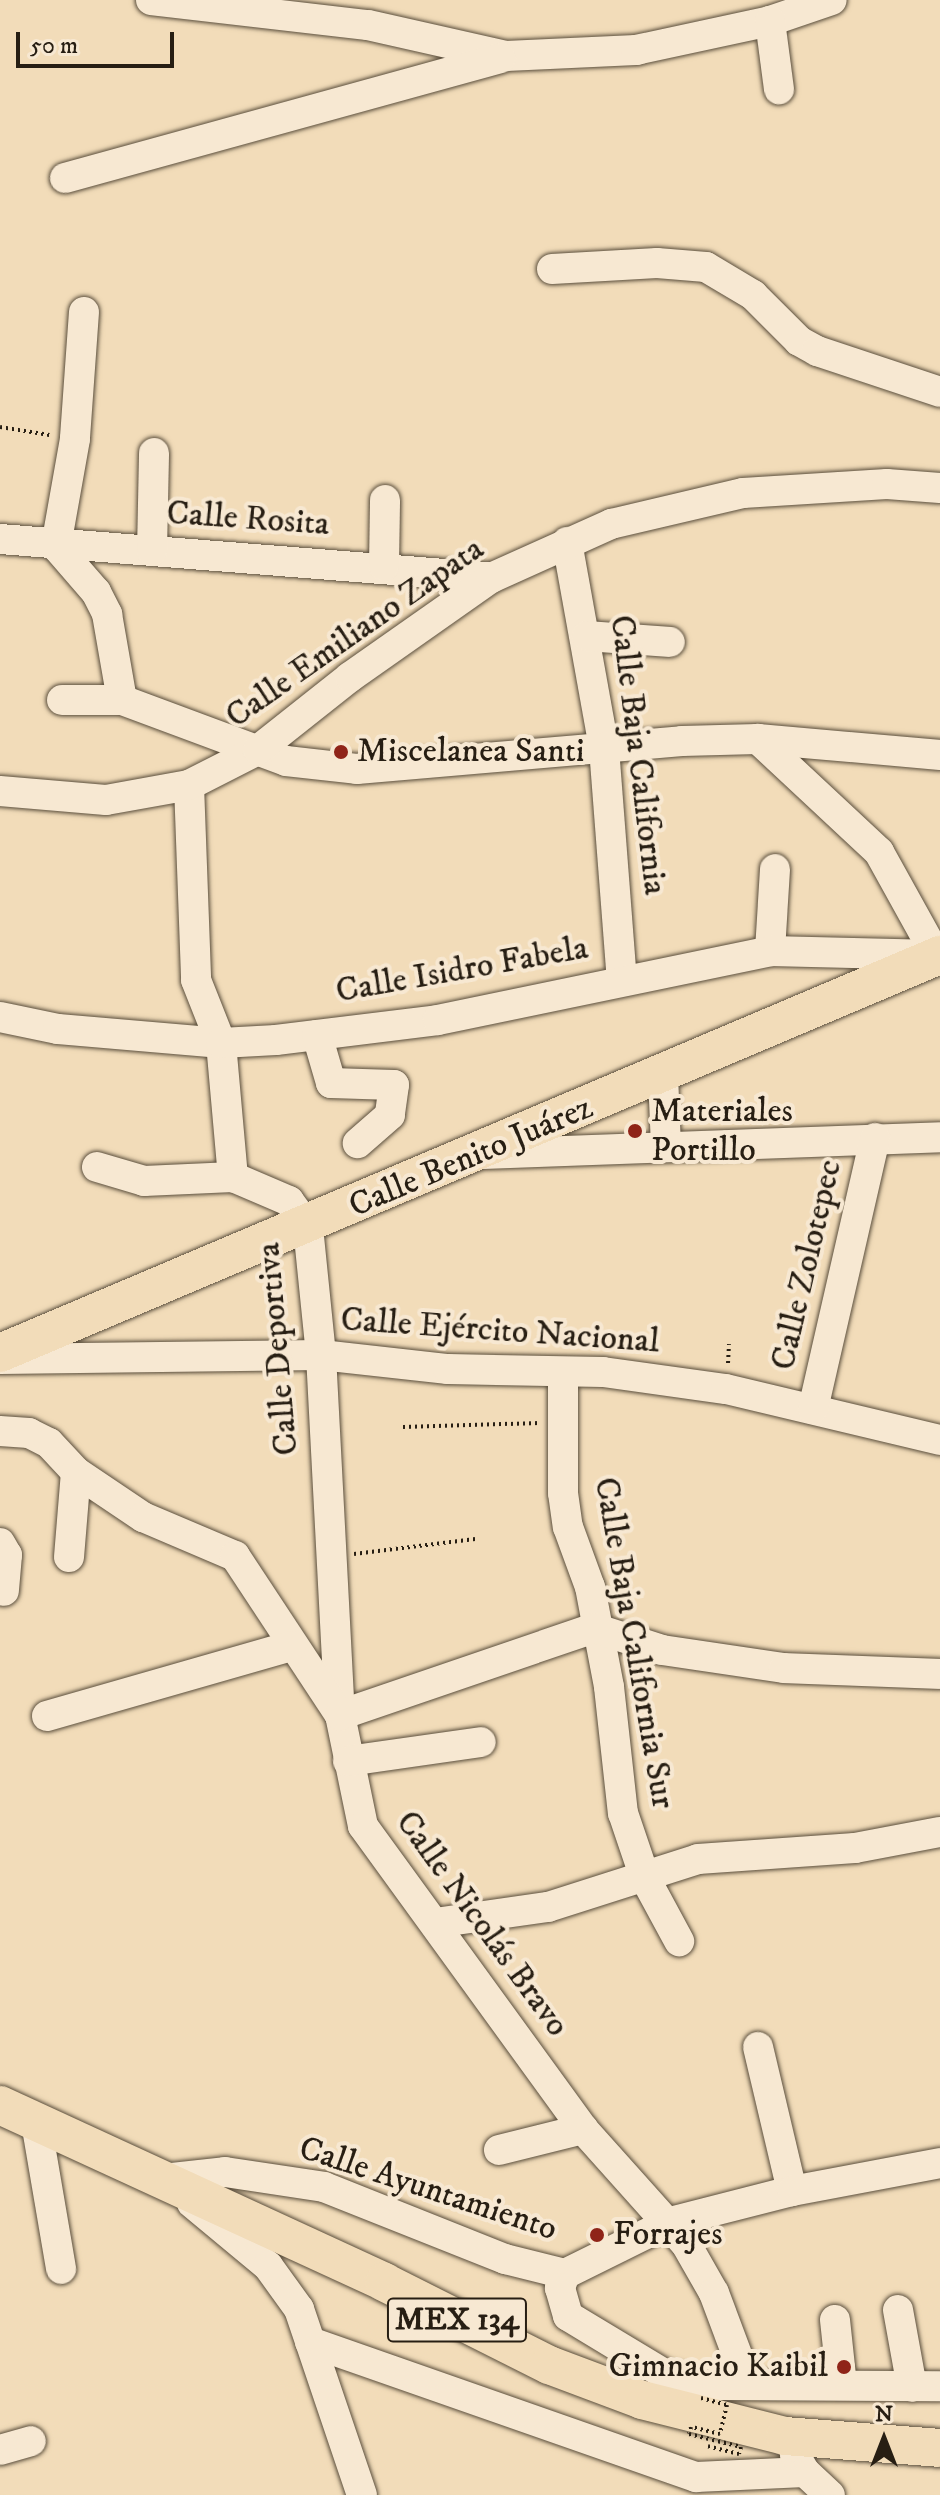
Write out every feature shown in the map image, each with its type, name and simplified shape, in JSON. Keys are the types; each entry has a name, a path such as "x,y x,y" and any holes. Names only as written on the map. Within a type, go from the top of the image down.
{"main road":[{"name":"Calle Benito Juárez","path":"0,1356 308,1227 938,955"},
{"name":"MEX 134","path":"0,2105 163,2179 549,2365 642,2400 785,2436 940,2448"}],"street":[{"path":"151,0 368,25 506,56"},
{"path":"65,178 506,56 636,50 770,21 832,0"},
{"path":"770,21 779,89"},
{"path":"552,269 657,263 706,267 753,295 799,341 817,351 940,392"},
{"path":"84,312 75,439 56,546 96,592 107,614 122,700"},
{"path":"152,551 154,453"},
{"name":"Calle Emiliano Zapata","path":"0,791 106,800 189,785 258,750 350,677 491,578 567,542 674,506 743,493 887,484 940,488"},
{"path":"384,566 385,500"},
{"name":"Calle Rosita","path":"0,539 56,546 384,566 491,578"},
{"name":"Calle Baja California","path":"567,542 587,636 604,748 622,980"},
{"path":"587,636 670,642"},
{"path":"62,700 122,700 286,761 357,769 604,748 758,739 940,755"},
{"path":"758,739 879,852 938,955"},
{"path":"97,1167 144,1181 233,1177 221,1043 196,980 189,785"},
{"path":"770,951 775,869"},
{"name":"Calle Isidro Fabela","path":"0,1017 58,1029 221,1043 438,1020 770,951 938,955"},
{"path":"317,1035 331,1083 394,1085 390,1115 358,1143"},
{"path":"663,1075 666,1146"},
{"path":"478,1154 940,1137"},
{"name":"Calle Zolotepec","path":"813,1409 875,1138"},
{"name":"Calle Deportiva","path":"233,1177 289,1201 308,1227 321,1355 340,1715"},
{"name":"Calle Ejército Nacional","path":"0,1356 321,1355 448,1369 563,1372 726,1389 940,1440"},
{"name":"Calle Baja California Sur","path":"563,1372 562,1422 568,1527 586,1571 594,1628 609,1687 623,1813 645,1878 679,1941"},
{"name":"Calle Nicolás Bravo","path":"0,1431 29,1433 49,1443 76,1472 143,1517 235,1556 291,1646 340,1715 363,1826 583,2129 670,2222 714,2293 748,2384"},
{"path":"69,1557 76,1472"},
{"path":"0,1543 7,1555 4,1591"},
{"path":"340,1715 594,1628 662,1650 770,1666 940,1674"},
{"path":"47,1716 291,1646"},
{"path":"348,1761 481,1742"},
{"path":"435,1923 548,1907 698,1859 855,1848 940,1832"},
{"path":"758,2047 792,2191"},
{"path":"36,2122 61,2269"},
{"path":"499,2150 583,2129"},
{"name":"Calle Ayuntamiento","path":"163,2179 225,2172 324,2187 505,2259 565,2274 670,2222 792,2191 940,2163"},
{"path":"163,2179 268,2266 299,2309 362,2495"},
{"path":"565,2274 562,2303 568,2316 591,2333 664,2374 709,2391"},
{"path":"642,2400 748,2384 926,2386 898,2310"},
{"path":"835,2320 842,2385"},
{"path":"310,2342 697,2486 805,2472"},
{"path":"785,2436 805,2472 830,2495"},
{"path":"0,2450 31,2441"}],"path":[{"path":"0,427 75,439"},
{"path":"403,1427 562,1422"},
{"path":"332,1557 475,1539"},
{"path":"708,2446 739,2454 741,2447 689,2434 691,2427 720,2434 727,2405 709,2391"}],"place":[{"name":"Miscelanea Santi","path":"341,752"},
{"name":"Materiales Portillo","path":"635,1131"},
{"name":"Forrajes","path":"597,2235"},
{"name":"Gimnacio Kaibil","path":"844,2367"}]}
